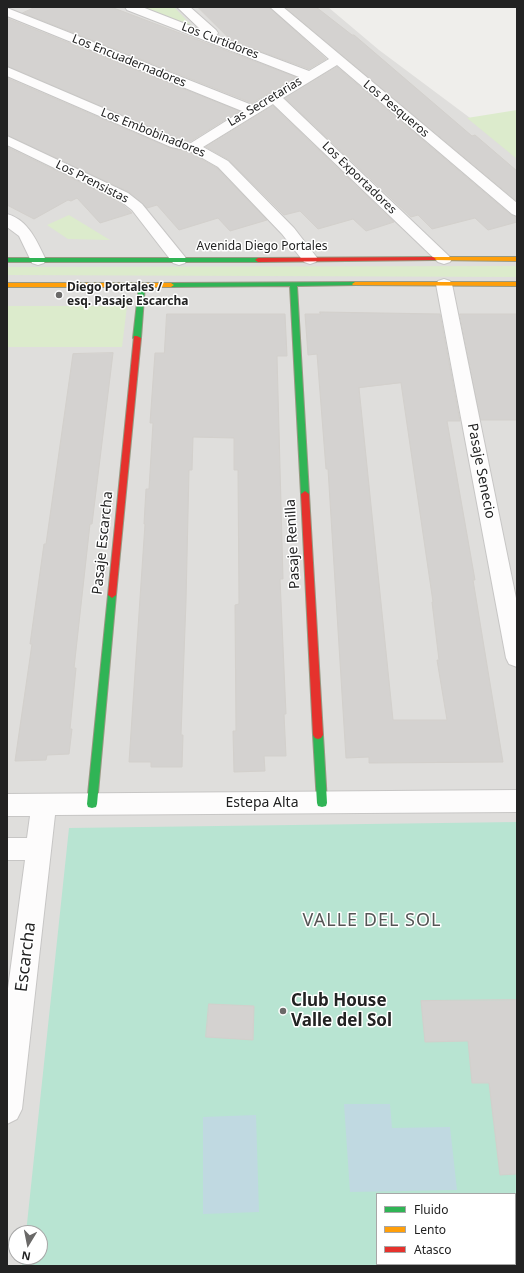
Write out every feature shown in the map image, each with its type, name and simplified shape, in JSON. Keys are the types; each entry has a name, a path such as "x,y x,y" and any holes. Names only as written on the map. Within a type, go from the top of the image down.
{"street":[{"name":"Los Curtidores","path":"131,7 309,76"},
{"path":"184,7 219,40"},
{"name":"Los Pesqueros","path":"276,7 517,211"},
{"name":"Los Encuadernadores","path":"7,12 251,110"},
{"name":"Las Secretarias","path":"195,148 198,144 251,110 338,59"},
{"name":"Los Embobinadores","path":"7,71 176,144 195,148 224,164 288,231 310,259"},
{"name":"Los Exportadores","path":"274,97 444,259"},
{"name":"Los Prensistas","path":"7,140 123,196 137,206 179,260"},
{"path":"7,219 26,234 38,260"},
{"name":"Avenida Diego Portales","path":"7,260 517,259"},
{"name":"Pasaje Renilla","path":"293,284 322,802"},
{"name":"Pasaje Senecio","path":"444,284 517,658"},
{"path":"7,285 517,284"},
{"name":"Pasaje Escarcha","path":"92,804 142,285"},
{"name":"Estepa Alta","path":"7,805 517,801"},
{"name":"Escarcha","path":"7,1109 44,805"},
{"path":"7,849 39,849"}],"shaded area":[{"path":"7,7 328,7 379,50 517,153 517,1266 7,1266"}],"green space":[{"path":"149,7 174,7 195,29 143,9"},
{"path":"517,110 517,159 467,118"},
{"path":"69,215 110,240 68,239 47,225"},
{"path":"517,266 517,277 7,275 7,267"},
{"path":"7,306 127,306 122,347 7,347"},
{"name":"Club House Valle del Sol","path":"517,822 517,1266 22,1266 48,1265 48,1225 27,1225 69,828"}],"water":[{"path":"344,1104 390,1104 392,1128 450,1127 457,1190 350,1192"},
{"path":"256,1115 259,1212 203,1214 203,1117"}],"building":[{"path":"36,7 111,7 296,77 252,103 23,13"},
{"path":"198,7 269,7 326,59 309,69 232,41"},
{"path":"285,7 316,7 354,35 472,136 475,135 517,171 517,201"},
{"path":"9,19 239,111 191,141 180,140 7,66 7,20"},
{"path":"337,67 511,215 517,217 517,222 488,230 475,218 432,229 418,215 411,217 285,98"},
{"path":"7,78 170,148 189,152 217,168 267,220 230,231 218,218 179,230 157,205 147,208 129,192 7,135"},
{"path":"273,106 394,222 366,231 353,219 318,229 300,211 284,215 229,160 206,147"},
{"path":"7,147 117,200 132,213 100,223 77,198 71,201 68,200 34,219 7,205"},
{"path":"320,312 440,314 460,421 447,421 475,580 473,580 503,762 369,763 369,757 346,758 328,469 326,469 317,354 308,355 305,314 320,314","holes":["401,383 433,602 439,660 437,660 447,720 393,720 359,388"]},
{"path":"167,314 285,314 287,356 277,356 283,579 280,579 286,714 284,714 286,756 264,756 265,771 234,772 233,731 236,731 235,605 239,604 238,470 234,470 234,438 193,437 192,470 189,470 181,735 183,735 182,767 151,767 151,762 129,762 146,489 149,489 153,423 150,423 155,353 164,353"},
{"path":"460,314 517,314 517,420 481,420"},
{"path":"113,353 92,524 90,524 74,668 76,668 69,754 47,755 46,760 15,761 32,644 30,644 44,544 46,544 73,354"},
{"path":"517,1000 517,1174 500,1175 489,1083 472,1083 468,1041 425,1042 421,1001"},
{"path":"209,1004 254,1006 253,1040 206,1037"}],"traffic: fast":[{"path":"7,260 258,260"},
{"path":"293,284 305,494"},
{"path":"171,285 355,284"},
{"path":"137,338 142,285"},
{"path":"92,804 112,595"},
{"path":"318,735 322,803"}],"traffic: slow":[{"path":"433,259 517,259"},
{"path":"355,284 517,284"},
{"path":"7,285 171,285"}],"traffic: jam":[{"path":"258,260 433,259"},
{"path":"112,595 137,338"},
{"path":"305,494 318,735"}],"place":[{"name":"Diego Portales / esq. Pasaje Escarcha","path":"59,295"},
{"name":"Club House Valle del Sol","path":"283,1011"}],"district":[{"name":"VALLE DEL SOL","path":"372,921"}]}
